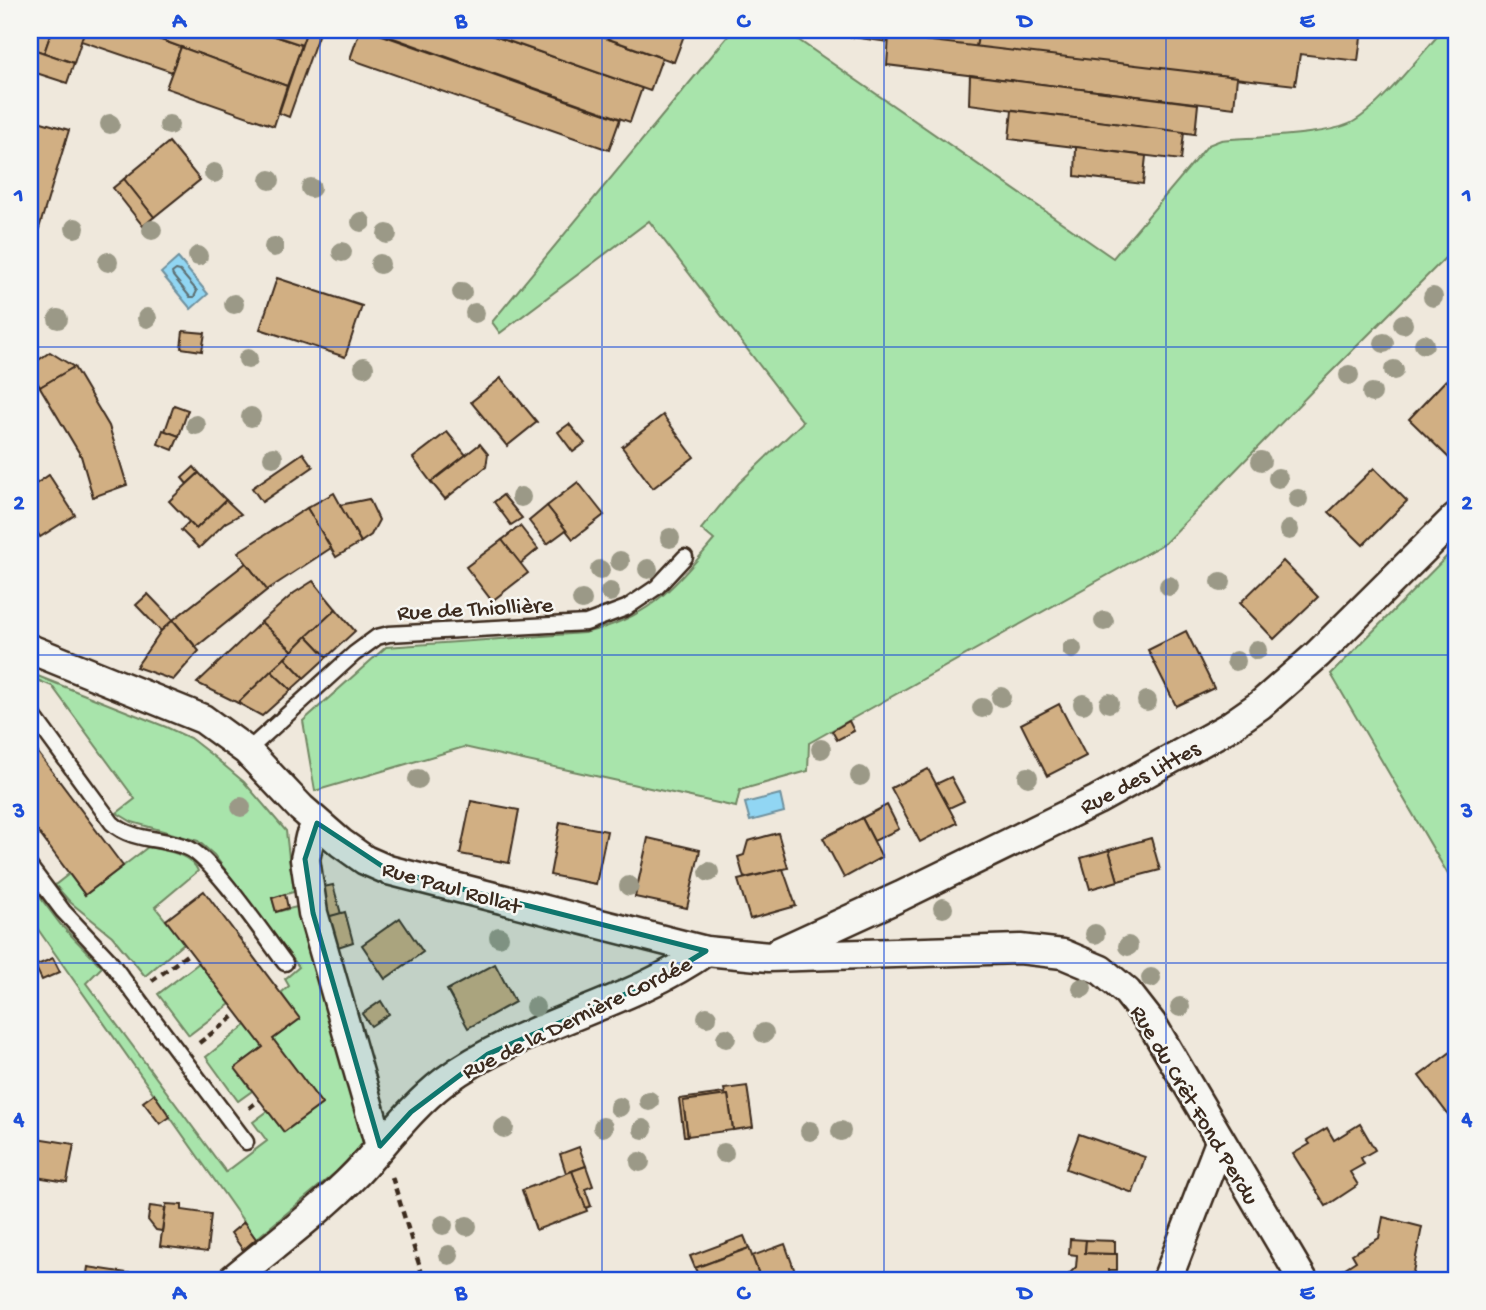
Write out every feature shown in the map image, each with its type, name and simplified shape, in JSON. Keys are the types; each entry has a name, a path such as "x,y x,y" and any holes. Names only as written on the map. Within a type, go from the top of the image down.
{"street":[{"name":"Rue des Littes","path":"769,957 1084,806 1227,729 1318,654 1456,517"},
{"name":"Rue Paul Rollat","path":"30,649 203,719 247,751 317,823 365,860 388,870 706,951 769,957"},
{"path":"317,823 310,837 305,859 313,913 380,1146"},
{"name":"Rue du Crêt Fond Perdu","path":"769,957 1020,949 1063,954 1101,970 1127,992 1152,1024 1303,1280"},
{"name":"Rue de la Dernière Cordée","path":"232,1280 334,1195 411,1112 445,1082 488,1054 660,979 684,967 706,951"},
{"path":"1167,1280 1220,1142"}],"lane":[{"name":"Rue de Thiollière","path":"247,751 354,654 377,637 389,634 586,623 626,608 657,587 685,557"},
{"path":"30,711 112,823 131,835 176,844 198,853 285,963"},
{"path":"30,867 63,911 108,959 246,1142"}],"path":[{"path":"135,994 191,952"},
{"path":"181,1057 237,1014"},
{"path":"391,1174 424,1280"}],"highlighted area":[{"path":"317,823 388,870 706,951 660,979 488,1054 411,1112 380,1146 313,913 305,859"}],"green space":[{"path":"733,30 784,30 1113,258 1208,145 1221,140 1326,130 1353,122 1388,92 1443,30 1456,30 1456,247 1165,543 809,743 808,771 740,790 736,807 464,747 315,791 303,721 386,647 584,633 607,627 643,610 672,587 714,540 701,529 739,483 803,422 649,221 500,333 492,322"},
{"path":"1456,547 1456,888 1331,674"},
{"path":"30,673 190,738 244,782 286,831 290,866 297,891 272,898 276,912 301,906 363,1144 336,1172 256,1239 30,918 30,884 61,925 102,967 86,983 226,1172 267,1141 253,1122 268,1111 284,1132 322,1104 273,1039 300,1019 281,993 289,986 285,979 299,967 214,855 198,841 132,822 117,813 135,799 52,686 30,677"},
{"path":"148,847 184,857 195,865 198,871 155,907 184,943 145,976 112,936 70,902 55,885 69,874 85,895"},
{"path":"199,963 230,1004 189,1035 158,994"},
{"path":"246,1025 263,1047 235,1068 252,1091 238,1101 206,1057"}],"water":[{"path":"178,258 208,294 191,309 161,273"},
{"path":"780,794 784,812 750,821 745,803"}],"building":[{"path":"30,30 52,30 44,53 30,48"},
{"path":"52,30 85,30 74,63 44,53"},
{"path":"85,30 134,30 181,47 172,72 81,41"},
{"path":"134,30 257,30 302,45 287,86"},
{"path":"257,30 307,30 302,45"},
{"path":"307,30 320,30 289,117 279,113"},
{"path":"360,30 368,30 620,119 609,150 350,59"},
{"path":"371,30 477,30 642,88 630,122"},
{"path":"477,30 583,30 662,58 650,91"},
{"path":"583,30 686,30 674,62"},
{"path":"852,30 890,30 888,42 851,37"},
{"path":"890,30 979,30 976,48 889,36"},
{"path":"979,30 1362,30 1358,61 1300,54 1295,85 976,48"},
{"path":"889,36 1237,77 1234,108 887,65"},
{"path":"181,47 287,86 274,126 166,88"},
{"path":"30,48 74,63 67,83 30,71"},
{"path":"970,75 1198,104 1195,134 969,104"},
{"path":"1012,110 1184,132 1181,160 1009,139"},
{"path":"30,119 38,121 30,149"},
{"path":"38,121 69,130 30,258 30,149"},
{"path":"169,142 200,180 154,217 124,179"},
{"path":"1076,147 1146,156 1143,184 1075,176"},
{"path":"124,179 154,217 143,226 113,188"},
{"path":"277,278 362,306 345,357 260,329"},
{"path":"183,331 205,333 202,351 181,348"},
{"path":"50,352 74,367 40,387 30,371 30,366"},
{"path":"74,367 109,426 127,485 93,497 81,456 40,387"},
{"path":"501,378 537,422 507,446 471,402"},
{"path":"1446,380 1456,390 1456,455 1451,460 1409,419"},
{"path":"174,405 188,410 179,436 165,431"},
{"path":"663,415 694,457 653,488 622,447"},
{"path":"569,424 585,443 573,452 558,432"},
{"path":"163,430 179,436 173,450 158,444"},
{"path":"447,432 466,455 431,482 413,458"},
{"path":"480,444 488,454 486,467 445,499 431,482"},
{"path":"303,453 313,467 262,502 252,488"},
{"path":"194,467 199,473 187,484 182,478"},
{"path":"1374,468 1407,501 1363,545 1329,512"},
{"path":"199,473 226,500 196,529 169,501"},
{"path":"49,475 75,515 40,537 30,520 30,488"},
{"path":"578,482 604,515 573,539 547,506"},
{"path":"334,493 361,542 336,557 307,508"},
{"path":"503,495 522,518 511,525 494,502"},
{"path":"369,499 379,520 371,535 361,542 340,505"},
{"path":"226,500 241,514 225,523 199,548 181,530 189,522 196,529"},
{"path":"547,506 566,530 547,544 529,521"},
{"path":"307,508 331,548 267,590 238,552"},
{"path":"520,526 538,549 520,564 502,540"},
{"path":"502,540 528,573 492,601 466,567"},
{"path":"1283,561 1318,597 1274,639 1240,603"},
{"path":"246,563 267,590 196,647 173,620"},
{"path":"313,581 336,609 293,651 261,622 294,593"},
{"path":"148,594 173,620 161,631 136,605"},
{"path":"336,609 355,631 327,657 307,636"},
{"path":"173,620 199,651 173,680 136,667 161,631"},
{"path":"261,622 293,651 238,703 197,683"},
{"path":"1186,631 1214,688 1176,706 1148,650"},
{"path":"307,636 327,657 304,678 285,658"},
{"path":"285,658 304,678 291,690 271,671"},
{"path":"271,671 291,690 262,716 238,703"},
{"path":"1059,704 1086,756 1047,776 1021,724"},
{"path":"849,721 854,731 837,740 832,731"},
{"path":"30,742 123,866 85,895 30,821"},
{"path":"928,769 957,823 920,842 891,788"},
{"path":"951,777 964,801 949,808 936,784"},
{"path":"471,801 519,810 509,863 460,854"},
{"path":"887,805 899,829 874,841 862,818"},
{"path":"862,818 882,857 844,878 823,838"},
{"path":"560,822 607,831 596,884 550,875"},
{"path":"778,833 788,868 744,878 738,857 744,855 748,841"},
{"path":"648,838 700,850 687,908 635,897"},
{"path":"1151,838 1160,870 1118,881 1109,850"},
{"path":"1109,850 1118,881 1090,889 1081,858"},
{"path":"783,869 796,906 750,919 738,880"},
{"path":"333,885 341,914 327,917 319,888"},
{"path":"204,891 300,1019 273,1039 322,1104 284,1132 235,1068 263,1047 166,920"},
{"path":"285,894 288,908 276,912 272,898"},
{"path":"345,912 353,942 335,948 327,917"},
{"path":"400,918 423,952 385,979 362,945"},
{"path":"53,958 60,972 42,980 35,966"},
{"path":"495,964 515,1002 468,1028 447,990"},
{"path":"381,1001 389,1014 371,1026 362,1014"},
{"path":"1456,1048 1456,1112 1450,1117 1419,1076"},
{"path":"747,1086 753,1127 733,1130 728,1095 683,1101 688,1136 684,1136 679,1099 725,1093 724,1089"},
{"path":"154,1094 170,1117 160,1124 143,1102"},
{"path":"728,1095 733,1130 688,1136 683,1101"},
{"path":"1360,1124 1375,1150 1361,1158 1364,1164 1350,1172 1358,1185 1326,1206 1293,1154 1310,1144 1307,1140 1327,1128 1334,1140"},
{"path":"1079,1134 1145,1157 1133,1193 1066,1169"},
{"path":"30,1137 74,1144 67,1182 30,1176"},
{"path":"579,1147 586,1166 566,1173 560,1154"},
{"path":"586,1166 593,1186 585,1189 591,1206 586,1208 572,1171"},
{"path":"572,1171 587,1211 536,1230 522,1190"},
{"path":"166,1204 182,1205 182,1210 211,1214 207,1252 160,1246"},
{"path":"150,1206 165,1208 162,1231 156,1230 148,1220"},
{"path":"1383,1217 1422,1227 1413,1272 1406,1276 1409,1280 1349,1280 1342,1270 1356,1261 1352,1254 1379,1238"},
{"path":"244,1222 256,1239 243,1250 231,1233"},
{"path":"744,1236 749,1248 695,1268 690,1256"},
{"path":"1070,1239 1086,1240 1085,1253 1117,1254 1117,1270 1109,1270 1109,1280 1068,1280 1069,1274 1076,1267 1077,1255 1069,1254"},
{"path":"1086,1240 1115,1241 1115,1254 1085,1253"},
{"path":"785,1244 798,1280 761,1280 752,1256"},
{"path":"749,1248 761,1280 700,1280 695,1268"},
{"path":"88,1267 134,1274 133,1280 86,1280"}]}
